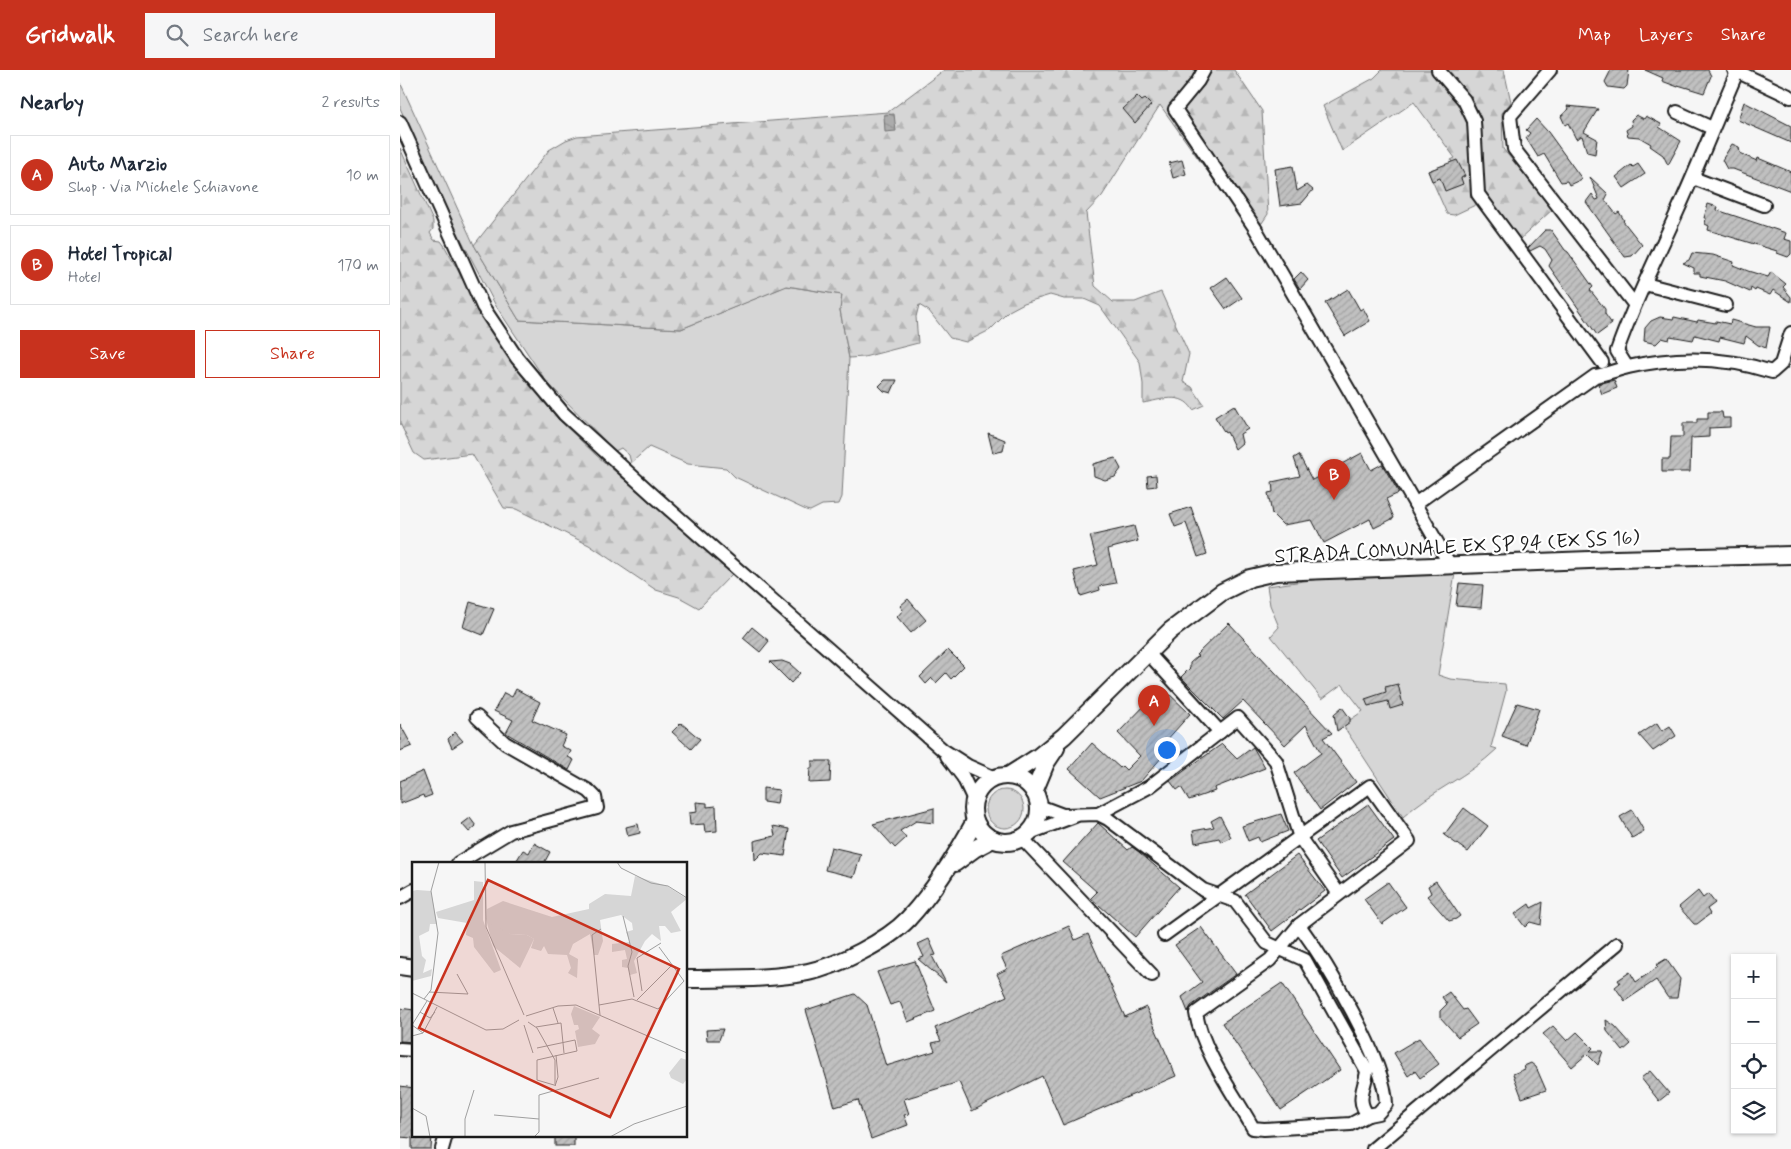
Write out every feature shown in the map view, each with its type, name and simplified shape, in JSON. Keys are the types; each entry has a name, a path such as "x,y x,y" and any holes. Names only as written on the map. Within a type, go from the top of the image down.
{"main road":[{"name":"STRADA COMUNALE EX SP 94 (EX SS 16)","path":"1002,777 1038,758 1064,736 1170,631 1222,592 1250,578 1276,572 1791,555"},
{"name":"STRADA COMUNALE EX SP 94 (EX SS 16)","path":"1037,799 1046,763 1064,736"},
{"path":"688,979 770,977 807,972 828,967 867,949 907,920 949,867 975,822 974,800 982,787 1002,777 1023,781 1037,799 1036,822 1024,836 1003,842 993,840 975,822"},
{"path":"949,867 974,849 993,840"}],"street":[{"path":"1204,70 1175,109 1255,228 1450,566"},
{"path":"1438,70 1464,100 1474,121 1478,194 1602,362"},
{"path":"1550,70 1510,116 1514,148 1634,304"},
{"path":"1595,376 1602,362 1617,351 1634,304 1693,178 1736,71 1791,97"},
{"path":"1677,112 1712,128"},
{"path":"400,122 483,307 517,358 564,414 660,502 943,750 968,766 1002,777"},
{"path":"1693,178 1764,205"},
{"path":"1645,284 1726,305"},
{"path":"1415,504 1595,376 1610,374 1627,367 1698,359 1744,363 1772,372 1781,364 1791,333"},
{"path":"1617,351 1627,367"},
{"path":"1148,653 1220,732"},
{"path":"460,862 511,831 597,808 594,797 589,791 504,743 477,717"},
{"path":"1037,799 1063,815 1098,814 1149,787 1238,718 1276,761 1300,838 1339,894"},
{"path":"943,750 963,777 974,800"},
{"path":"1164,934 1370,786 1409,841 1299,925 1270,960 1196,1013 1198,1023 1218,1068 1253,1128 1264,1130 1351,1124 1368,1115 1378,1114 1386,1104 1386,1093 1370,1050 1344,998 1318,951 1299,925"},
{"path":"1082,813 1024,836 1152,976"},
{"path":"1098,814 1203,890 1221,894 1234,901 1267,943 1305,960 1360,1055 1367,1071 1365,1085 1360,1097 1363,1109 1368,1115"},
{"path":"400,898 412,891"},
{"path":"1373,1149 1617,944"},
{"path":"442,1149 446,1136"}],"green space":[{"path":"944,70 1234,70 1262,111 1268,214 1262,223 1245,224 1160,105 1102,196 1086,213 1095,286 1113,302 1135,302 1161,292 1189,354 1183,382 1192,387 1204,405 1193,410 1183,400 1171,398 1143,403 1140,362 1100,306 1084,299 1064,299 1050,295 1024,303 1009,311 990,330 966,342 950,338 929,311 919,305 916,317 918,343 864,357 849,358 840,310 842,295 787,286 681,329 519,320 474,245 549,150 566,140 577,136 888,112"},
{"path":"1382,70 1504,70 1511,102 1502,113 1503,149 1553,209 1517,242 1486,200 1454,215 1447,214 1428,171 1444,165 1446,171 1454,167 1451,160 1455,158 1414,102 1342,151 1323,106 1374,78"},
{"path":"400,82 474,245 519,320 681,329 786,286 842,295 840,310 849,358 842,497 839,504 822,505 810,511 735,477 726,468 688,464 649,447 631,463 629,455 621,448 615,451 546,381 496,306 450,218 400,108"},
{"path":"400,148 433,221 433,229 430,233 434,240 441,241 444,245 485,320 558,419 596,455 733,573 699,608 679,597 656,590 589,545 516,509 504,508 472,454 424,460 414,453 400,423"},
{"path":"1455,573 1438,675 1450,679 1505,684 1506,691 1491,747 1497,749 1474,768 1414,807 1403,817 1344,727 1363,711 1342,684 1322,699 1271,636 1279,627 1270,605 1267,586 1326,578"},
{"path":"1005,790 1018,796 1024,809 1018,822 1005,828 992,822 986,809 992,796"}],"water":[{"path":"894,114 896,131 885,132 884,115"}],"building":[{"path":"1611,70 1629,70 1627,86 1624,89 1608,87 1605,82"},
{"path":"1645,70 1708,70 1711,76 1704,93 1662,81 1663,78"},
{"path":"1137,96 1142,101 1145,99 1151,105 1135,123 1123,109"},
{"path":"1744,102 1791,126 1791,143 1738,120"},
{"path":"1567,106 1598,109 1584,132 1597,139 1595,154 1587,152 1582,136 1576,139 1568,123 1565,125 1561,116 1569,109"},
{"path":"1636,115 1644,119 1646,116 1661,124 1659,127 1681,141 1668,165 1663,155 1650,146 1651,144 1639,137 1628,136 1626,130 1632,126 1631,120"},
{"path":"1536,119 1548,132 1582,179 1569,185 1567,181 1561,182 1544,154 1538,157 1526,138 1530,133 1526,130"},
{"path":"1732,144 1739,147 1740,153 1743,155 1757,161 1758,158 1791,172 1791,191 1733,169 1727,169 1722,160"},
{"path":"1182,160 1186,174 1173,178 1169,163"},
{"path":"1457,160 1465,176 1461,178 1463,184 1445,191 1440,178 1432,181 1428,171"},
{"path":"1638,164 1645,174 1624,188 1616,177 1631,165 1633,167"},
{"path":"1293,166 1297,191 1307,185 1313,190 1302,203 1280,206 1275,169"},
{"path":"1590,177 1608,194 1605,200 1616,214 1619,212 1623,221 1642,245 1632,256 1625,257 1586,202 1592,194 1596,200 1599,199"},
{"path":"1708,204 1718,207 1717,210 1786,233 1784,239 1791,241 1791,254 1788,257 1777,253 1777,251 1708,230 1709,226 1705,224 1706,218 1704,218"},
{"path":"1545,230 1551,230 1568,252 1593,287 1590,290 1605,309 1605,314 1612,324 1597,335 1549,266 1552,260 1545,249 1540,246 1530,251 1528,248"},
{"path":"1692,253 1713,255 1734,262 1733,265 1748,271 1768,277 1771,272 1786,284 1783,287 1791,297 1791,302 1773,290 1770,295 1751,288 1750,292 1725,281 1700,276 1700,273 1694,273 1694,268 1683,263 1689,260"},
{"path":"1301,272 1308,280 1300,289 1294,279"},
{"path":"1227,277 1242,298 1226,309 1211,288"},
{"path":"1348,289 1360,310 1363,308 1370,321 1345,336 1325,303"},
{"path":"1660,317 1673,319 1674,317 1697,322 1698,320 1716,323 1716,321 1730,324 1731,320 1756,327 1770,327 1766,348 1758,345 1746,336 1744,343 1720,337 1719,341 1695,335 1693,340 1670,336 1669,340 1662,338 1656,344 1644,341 1645,328 1651,321"},
{"path":"885,380 897,380 891,393 884,391 879,386"},
{"path":"1614,380 1617,388 1602,394 1598,384"},
{"path":"1234,405 1248,429 1240,434 1242,443 1235,449 1227,432 1225,433 1215,417"},
{"path":"1708,412 1722,412 1723,418 1730,418 1730,427 1709,428 1709,437 1691,438 1690,472 1662,472 1662,459 1670,459 1671,437 1683,437 1683,423 1697,423 1697,419 1708,419"},
{"path":"988,433 1005,440 1003,451 993,453"},
{"path":"1362,453 1371,470 1382,464 1399,493 1386,499 1394,518 1374,528 1370,519 1324,543 1312,520 1283,525 1272,514 1268,493 1273,492 1272,482 1300,476 1294,458 1299,455 1312,480 1320,476 1324,484 1341,475 1336,467"},
{"path":"1115,458 1121,469 1115,477 1105,480 1094,476 1093,464"},
{"path":"1156,475 1157,486 1148,487 1147,476"},
{"path":"1191,507 1207,554 1198,557 1186,523 1175,527 1170,514"},
{"path":"1134,526 1138,541 1108,549 1116,583 1099,586 1100,590 1081,596 1074,571 1098,565 1090,536"},
{"path":"1459,583 1483,585 1481,608 1456,606"},
{"path":"908,599 926,620 911,633 897,617 903,610 900,606"},
{"path":"470,602 494,609 483,635 463,627"},
{"path":"1229,623 1332,733 1323,738 1356,782 1320,810 1294,773 1321,753 1306,725 1285,745 1243,701 1223,719 1181,677 1190,668 1190,663 1198,656 1196,655"},
{"path":"752,627 769,641 760,652 743,638"},
{"path":"948,650 964,666 951,679 946,673 936,683 932,678 926,684 920,677"},
{"path":"782,661 790,664 800,673 791,683 770,662"},
{"path":"1398,684 1403,705 1390,709 1388,701 1368,706 1365,699 1386,692 1385,687"},
{"path":"516,689 540,702 532,720 566,735 561,746 571,751 568,757 574,760 569,770 506,733 513,720 494,711 504,693 512,697"},
{"path":"1165,690 1190,714 1157,751 1163,756 1141,781 1100,797 1069,769 1092,743 1120,768 1122,766 1126,770 1140,756 1118,733 1151,699 1159,697"},
{"path":"1517,703 1539,709 1526,745 1502,736"},
{"path":"1342,707 1350,718 1350,722 1337,731 1334,714"},
{"path":"681,723 700,739 691,749 672,732"},
{"path":"1657,723 1662,731 1670,726 1676,736 1653,751 1639,735"},
{"path":"400,724 412,746 400,751"},
{"path":"455,732 463,741 452,748 448,739"},
{"path":"1222,744 1237,759 1253,747 1265,768 1214,788 1215,791 1189,800 1181,787 1177,790 1170,781"},
{"path":"812,761 831,761 830,782 809,783"},
{"path":"423,771 432,795 424,798 423,795 400,804 400,781"},
{"path":"763,788 779,790 777,804 763,802"},
{"path":"696,802 707,803 707,807 716,806 717,831 705,832 704,824 690,825 689,813 697,812"},
{"path":"1368,804 1394,840 1342,878 1316,841"},
{"path":"934,808 934,823 916,821 900,831 906,838 895,848 873,824"},
{"path":"1464,808 1488,826 1468,852 1444,835"},
{"path":"1632,810 1644,831 1632,838 1620,817"},
{"path":"1281,814 1288,831 1260,842 1258,837 1248,841 1242,826"},
{"path":"1220,816 1231,837 1221,842 1219,838 1195,843 1193,831 1214,827 1211,821"},
{"path":"470,818 476,826 469,832 462,824"},
{"path":"1098,823 1128,850 1132,847 1139,852 1179,887 1135,937 1091,898 1097,892 1063,862"},
{"path":"638,824 640,833 628,836 626,827"},
{"path":"773,826 789,829 785,856 762,853 755,860 754,841 775,836"},
{"path":"534,843 550,852 545,862 516,862 523,850 529,853"},
{"path":"831,847 861,854 854,877 825,870"},
{"path":"1297,855 1325,891 1272,931 1245,894"},
{"path":"1436,881 1460,916 1456,919 1449,921 1427,896 1431,893 1428,886"},
{"path":"1388,882 1406,907 1382,924 1364,899"},
{"path":"1698,891 1703,898 1708,894 1715,903 1707,909 1710,914 1697,924 1694,924 1679,907"},
{"path":"1543,902 1541,925 1530,922 1525,927 1515,914 1529,904 1531,908"},
{"path":"1069,926 1075,940 1088,934 1125,1017 1146,1007 1176,1076 1063,1125 1042,1076 972,1111 959,1082 904,1099 909,1114 904,1115 908,1125 871,1139 858,1100 835,1107 806,1010 855,994 867,1005 886,1066 935,1051 932,1043 941,1041 935,1028 1007,996 997,974 1007,969 1001,956"},
{"path":"1201,927 1236,974 1191,1006 1188,1012 1182,997 1202,982 1175,945"},
{"path":"929,939 936,955 932,956 946,983 918,959 924,957 918,944"},
{"path":"1666,959 1680,979 1677,998 1668,998 1656,980 1625,1001 1615,987 1620,983 1618,980 1630,972 1636,982"},
{"path":"915,961 935,1011 908,1022 900,1002 890,1005 877,972"},
{"path":"1282,983 1340,1070 1281,1110 1222,1023"},
{"path":"1449,992 1463,1010 1466,1009 1477,1024 1458,1037 1440,1017 1440,1011 1447,1004 1442,997"},
{"path":"400,1008 412,1010 412,1042 400,1041"},
{"path":"1606,1020 1615,1026 1631,1044 1623,1051 1607,1031"},
{"path":"1553,1026 1567,1041 1577,1032 1593,1048 1590,1051 1603,1051 1598,1065 1587,1054 1572,1067 1543,1034"},
{"path":"723,1029 719,1040 707,1040 706,1030"},
{"path":"1419,1038 1439,1064 1420,1078 1415,1071 1408,1076 1394,1053"},
{"path":"1531,1063 1536,1067 1546,1090 1522,1098 1513,1074 1525,1069 1524,1066"},
{"path":"1650,1071 1669,1093 1659,1101 1641,1078"},
{"path":"400,1086 412,1088 412,1136 432,1136 431,1149 412,1149 412,1138 400,1137"},
{"path":"555,1136 574,1136 574,1146 555,1146"}],"place":[{"name":"Hotel Tropical","path":"1334,500"},
{"name":"Auto Marzio","path":"1154,726"}]}
